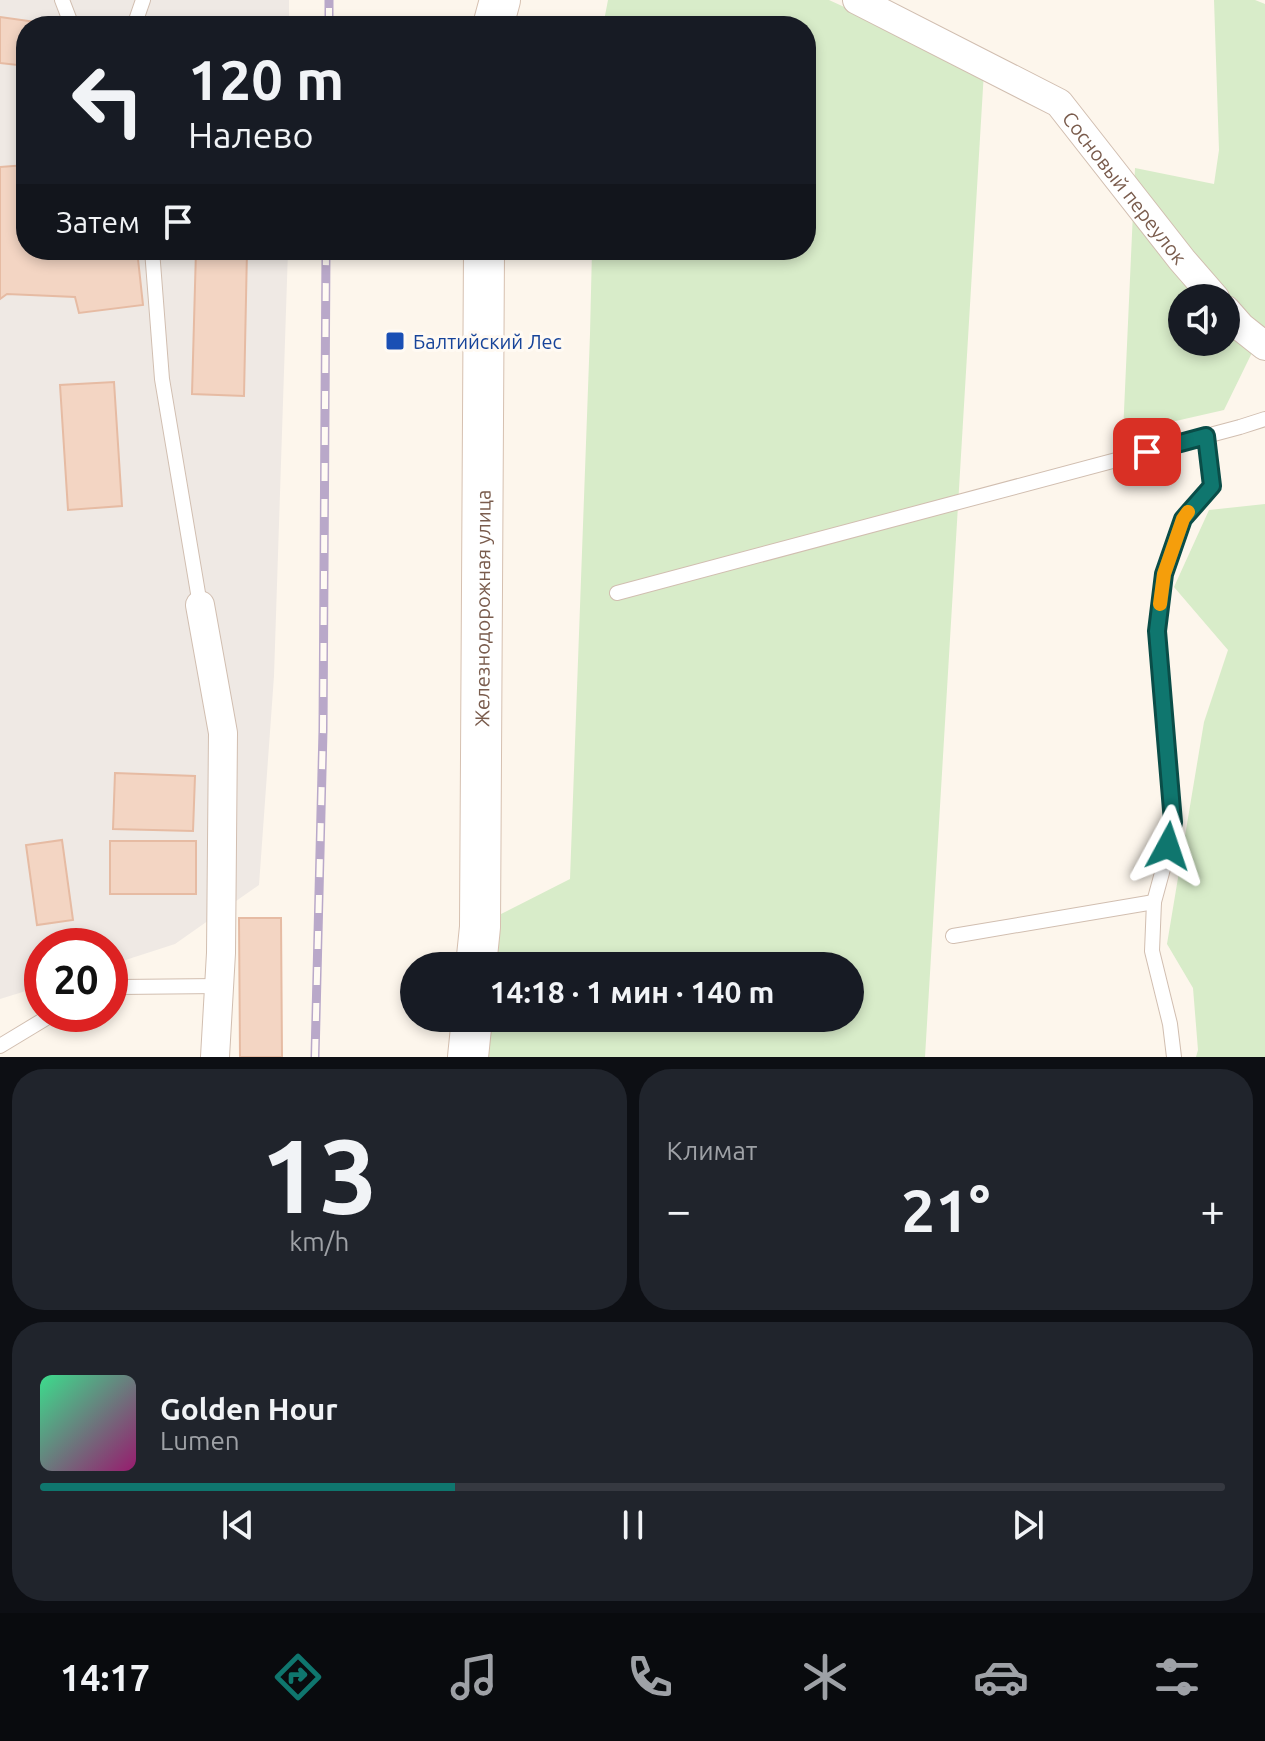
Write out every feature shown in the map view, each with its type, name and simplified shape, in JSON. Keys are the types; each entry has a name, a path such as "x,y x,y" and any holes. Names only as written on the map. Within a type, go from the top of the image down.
{"street":[{"name":"Сосновый переулок","path":"857,0 1059,103 1203,284"},
{"name":"Железнодорожная улица","path":"477,952 484,260"},
{"path":"1240,326 1265,346"},
{"path":"200,605 223,733 221,953 215,1057"},
{"path":"468,1057 471,1032"}],"lane":[{"path":"153,260 162,379 200,605"},
{"path":"617,593 1265,419"},
{"path":"1174,1057 1170,1024 1152,951 1154,902 1173,822 1157,631 1164,574 1183,519 1212,486 1206,436"},
{"path":"953,936 1154,902"},
{"path":"128,987 219,986"},
{"path":"0,1046 24,1032"}],"shaded area":[{"path":"0,0 289,0 289,16 16,16 16,260 288,260 274,676 259,885 175,944 128,959 128,928 24,928 24,992 0,999"}],"green space":[{"path":"608,0 829,0 984,71 925,1057 487,1057 489,1032 864,1032 864,952 496,952 499,915 570,879 592,260 816,260 816,16 605,16"},
{"path":"1214,0 1255,0 1265,4 1265,326 1224,410 1123,433 1135,168 1214,184 1219,150"},
{"path":"1265,504 1265,1057 1196,1057 1193,988 1167,944 1204,722 1228,650 1174,587 1209,510"}],"building":[{"path":"0,17 16,19 16,65 0,63"},
{"path":"16,166 16,260 138,260 143,305 79,313 75,297 7,294 0,299 0,167"},
{"path":"196,260 247,260 244,396 192,394"},
{"path":"114,382 122,506 68,510 60,385"},
{"path":"115,773 195,776 193,831 113,829"},
{"path":"62,840 73,920 37,925 26,845"},
{"path":"110,841 196,841 196,894 110,894"},
{"path":"239,918 281,918 282,1057 240,1057"}],"railway":[{"path":"329,0 329,16"},
{"path":"315,1057 323,730 326,260"}],"slow traffic":[{"path":"1160,604 1164,574 1188,512"}],"place":[{"name":"Балтийский Лес","path":"395,341"}],"route":[{"path":"1147,452 1206,436 1212,486 1183,519 1164,574 1157,631 1173,822 1168,846"}]}
